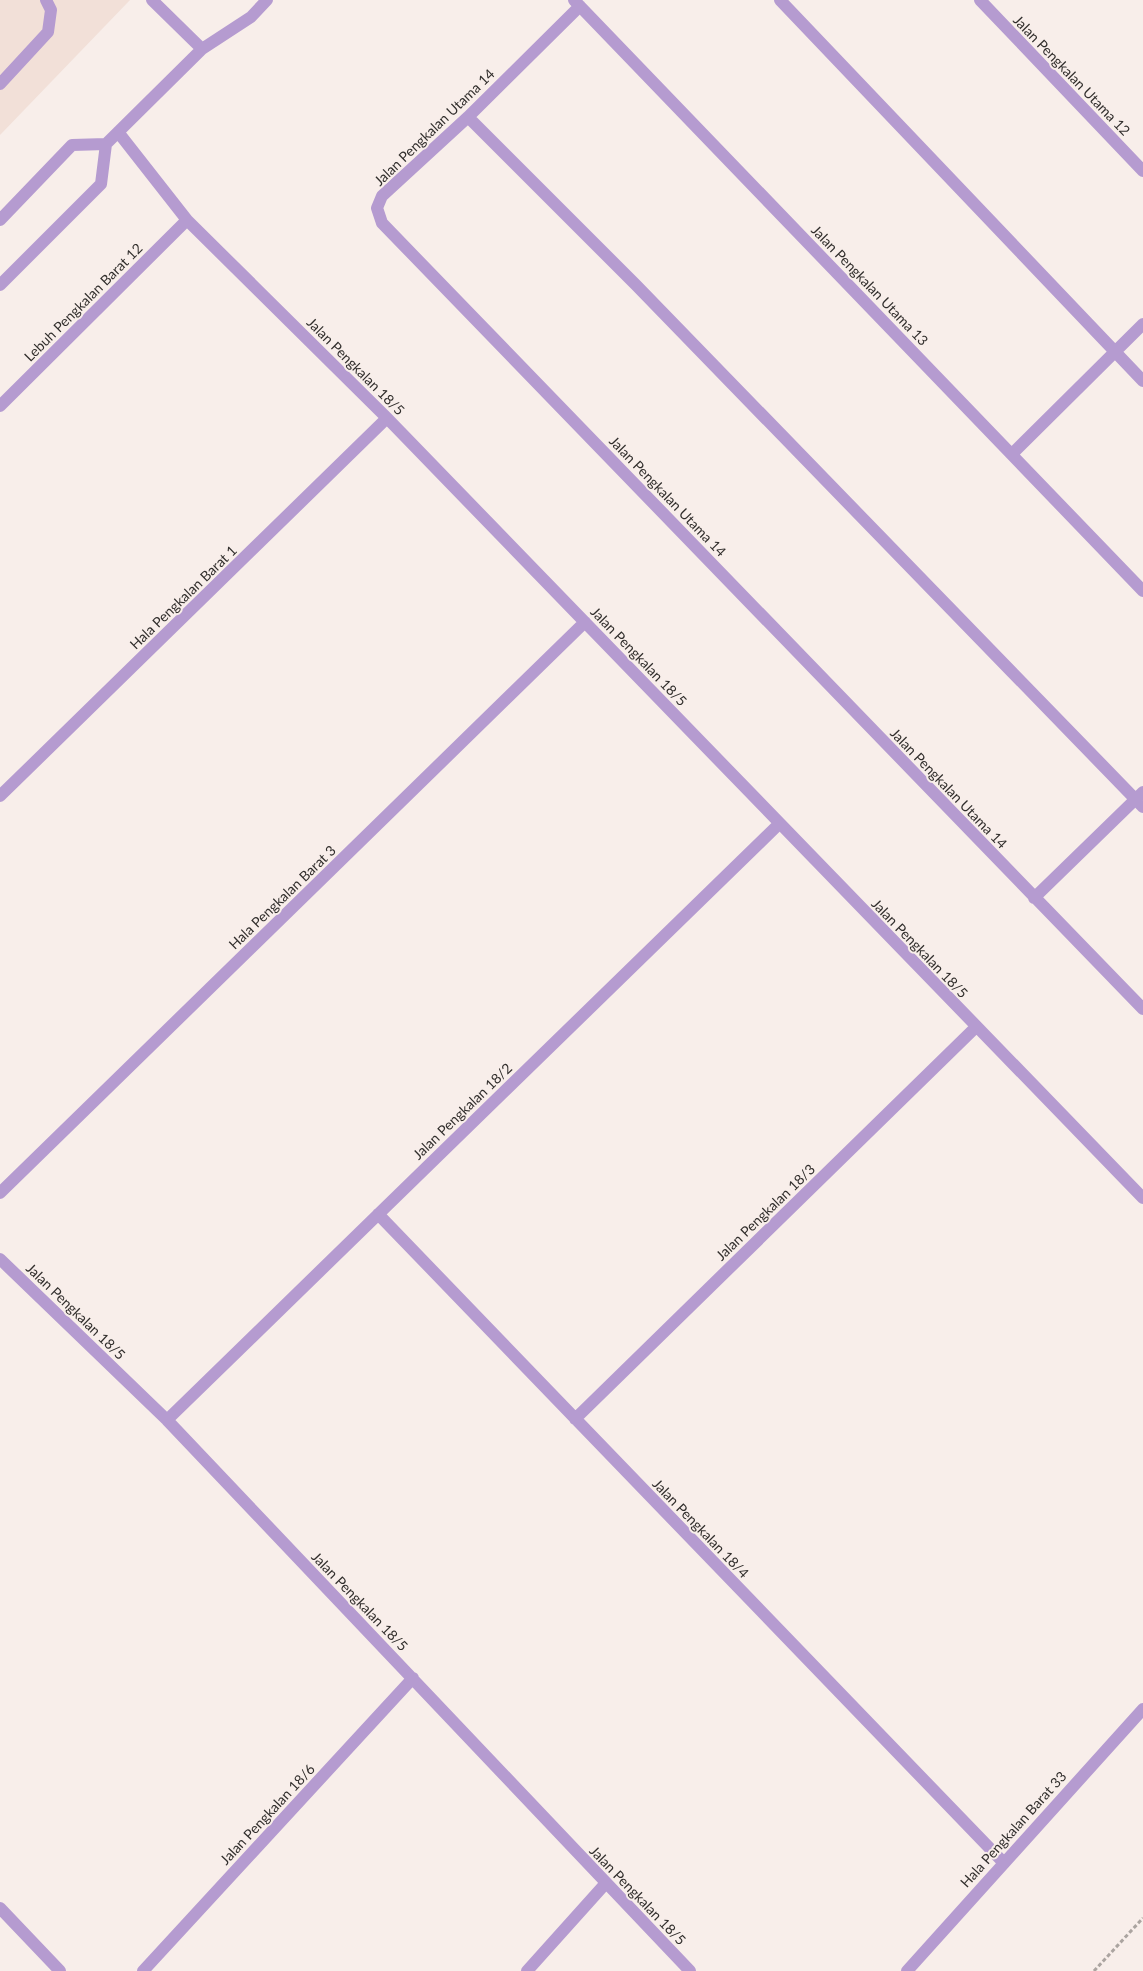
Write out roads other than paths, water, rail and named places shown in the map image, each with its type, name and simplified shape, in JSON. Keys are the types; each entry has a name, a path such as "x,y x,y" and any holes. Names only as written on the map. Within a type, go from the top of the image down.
{"street":[{"path":"0,84 48,32 51,10 46,0"},
{"path":"152,0 202,49"},
{"path":"0,286 101,184 106,144 202,49 251,17 268,0"},
{"path":"780,0 1143,381"},
{"name":"Jalan Pengkalan Utama 12","path":"980,0 1143,171"},
{"name":"Jalan Pengkalan Utama 14","path":"577,3 468,118 382,196 376,208 382,223 1143,1009"},
{"name":"Jalan Pengkalan Utama 13","path":"577,3 1143,591"},
{"path":"468,118 643,292 1140,800 1034,898"},
{"name":"Jalan Pengkalan 18/5","path":"118,132 187,220 388,418 1143,1198"},
{"path":"0,220 72,145 106,144"},
{"name":"Lebuh Pengkalan Barat 12","path":"0,406 187,220"},
{"path":"1012,454 1143,324"},
{"name":"Hala Pengkalan Barat 1","path":"0,796 388,418"},
{"name":"Hala Pengkalan Barat 3","path":"0,1193 585,622"},
{"name":"Jalan Pengkalan 18/2","path":"167,1420 779,824"},
{"name":"Jalan Pengkalan 18/3","path":"575,1419 976,1027"},
{"name":"Jalan Pengkalan 18/4","path":"378,1214 1003,1862"},
{"name":"Jalan Pengkalan 18/5","path":"0,1259 167,1420 690,1971"},
{"name":"Jalan Pengkalan 18/6","path":"143,1971 412,1678"},
{"name":"Hala Pengkalan Barat 33","path":"907,1971 1003,1862 1143,1709"},
{"path":"526,1971 606,1883"},
{"path":"0,1908 60,1971"}]}
